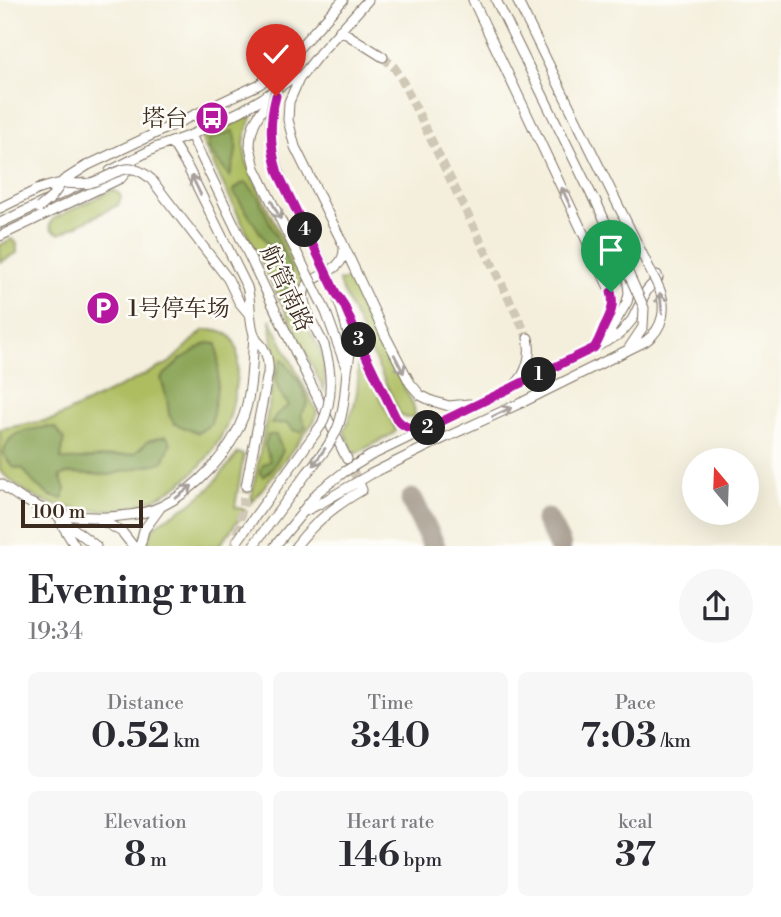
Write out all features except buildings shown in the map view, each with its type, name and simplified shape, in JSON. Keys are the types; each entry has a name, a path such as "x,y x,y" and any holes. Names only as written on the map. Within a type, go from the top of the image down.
{"street":[{"path":"343,0 297,51 283,75 272,118 271,143 278,173 344,305 396,418 411,428 428,428"},
{"path":"368,0 299,79 289,104 291,137 410,383 418,393 449,406 461,406 491,398"},
{"path":"473,0 613,298 612,310 594,348"},
{"path":"497,0 626,272 629,293 625,306 607,338 594,348"},
{"path":"497,0 604,218 642,304 645,314 643,327 625,352"},
{"path":"275,546 318,492 363,460 594,348 624,330 639,309 647,290 658,277 519,0"},
{"path":"298,516 370,474 648,340 661,321 663,308 660,291 519,0"},
{"path":"340,30 383,58"},
{"path":"0,209 254,87 297,51"},
{"path":"321,52 258,114 251,129 250,147 255,168 326,312 347,370"},
{"path":"0,225 140,156 252,105 294,76"},
{"name":"航管南路","path":"191,135 347,459"},
{"path":"56,515 129,515 162,506 182,494 220,458 243,416 254,335 248,293 188,168 175,147 169,143"},
{"path":"0,209 111,157 140,156"},
{"path":"0,236 121,178 140,156"},
{"path":"36,190 61,183 88,165"},
{"path":"0,225 114,172 127,168 138,170 152,178 228,279 239,302 250,315"},
{"path":"61,183 93,182"},
{"path":"39,208 51,198 61,183"},
{"path":"235,543 322,424 329,402 329,363 324,345 304,303 303,293 310,282 333,269 343,257 342,242"},
{"path":"333,269 347,269 359,280"},
{"path":"253,546 334,435 340,422 350,348 336,293"},
{"path":"246,486 269,368 264,350 254,335"},
{"path":"511,389 525,372 529,352 528,338"},
{"path":"0,484 22,499 56,515 96,546"},
{"path":"296,546 333,508 361,488"},
{"path":"140,546 144,530 162,506"},
{"path":"56,515 75,546"},
{"path":"97,517 122,532 133,546"}],"green space":[{"path":"252,117 244,142 246,160 303,283 298,292 298,310 322,355 324,390 202,141 207,136"},
{"path":"233,131 236,147 230,177 209,150 208,140"},
{"path":"247,183 258,197 292,274 285,298 279,285 276,257 233,191 241,184"},
{"path":"112,190 118,192 121,197 118,205 60,234 52,230 50,225 53,219"},
{"path":"11,239 17,244 17,253 0,262 0,245"},
{"path":"339,281 352,281 414,407 413,418 400,414 340,285"},
{"path":"270,319 317,412 315,420 250,505 272,389 275,357"},
{"path":"204,330 224,332 236,346 238,364 232,406 225,429 214,448 202,464 171,490 134,506 113,510 77,509 53,504 31,495 0,471 0,429 54,419 169,363"},
{"path":"207,343 217,344 217,384 211,424 198,433 175,424 169,415 161,378 180,360"},
{"path":"357,350 396,430 355,454 344,431 357,392"},
{"path":"282,359 298,379 308,403 301,415 306,427 301,432 293,430 288,423 271,424 276,415 289,405 281,395 276,378"},
{"path":"46,427 56,428 64,440 61,459 134,454 148,441 166,436 171,443 163,462 109,475 69,473 60,476 65,489 63,499 50,496 34,483 23,469 13,467 3,454 9,440 14,436"},
{"path":"268,435 276,435 283,451 263,477 260,473 263,465 270,461 265,445"},
{"path":"238,453 244,455 235,507 246,510 219,546 147,546 152,529 210,488"}],"taxiway":[{"path":"412,500 434,546"},
{"path":"547,520 560,546"}],"tunnel":[{"path":"383,57 400,76 528,338"},
{"path":"347,459 360,485"},
{"path":"235,546 246,486"}],"place":[{"name":"塔台","path":"212,118"},
{"name":"1号停车场","path":"103,308"}],"route":[{"path":"276,96 271,134 278,173 344,305 396,418 403,425 414,429 428,428 594,348 612,310 611,292"}]}
